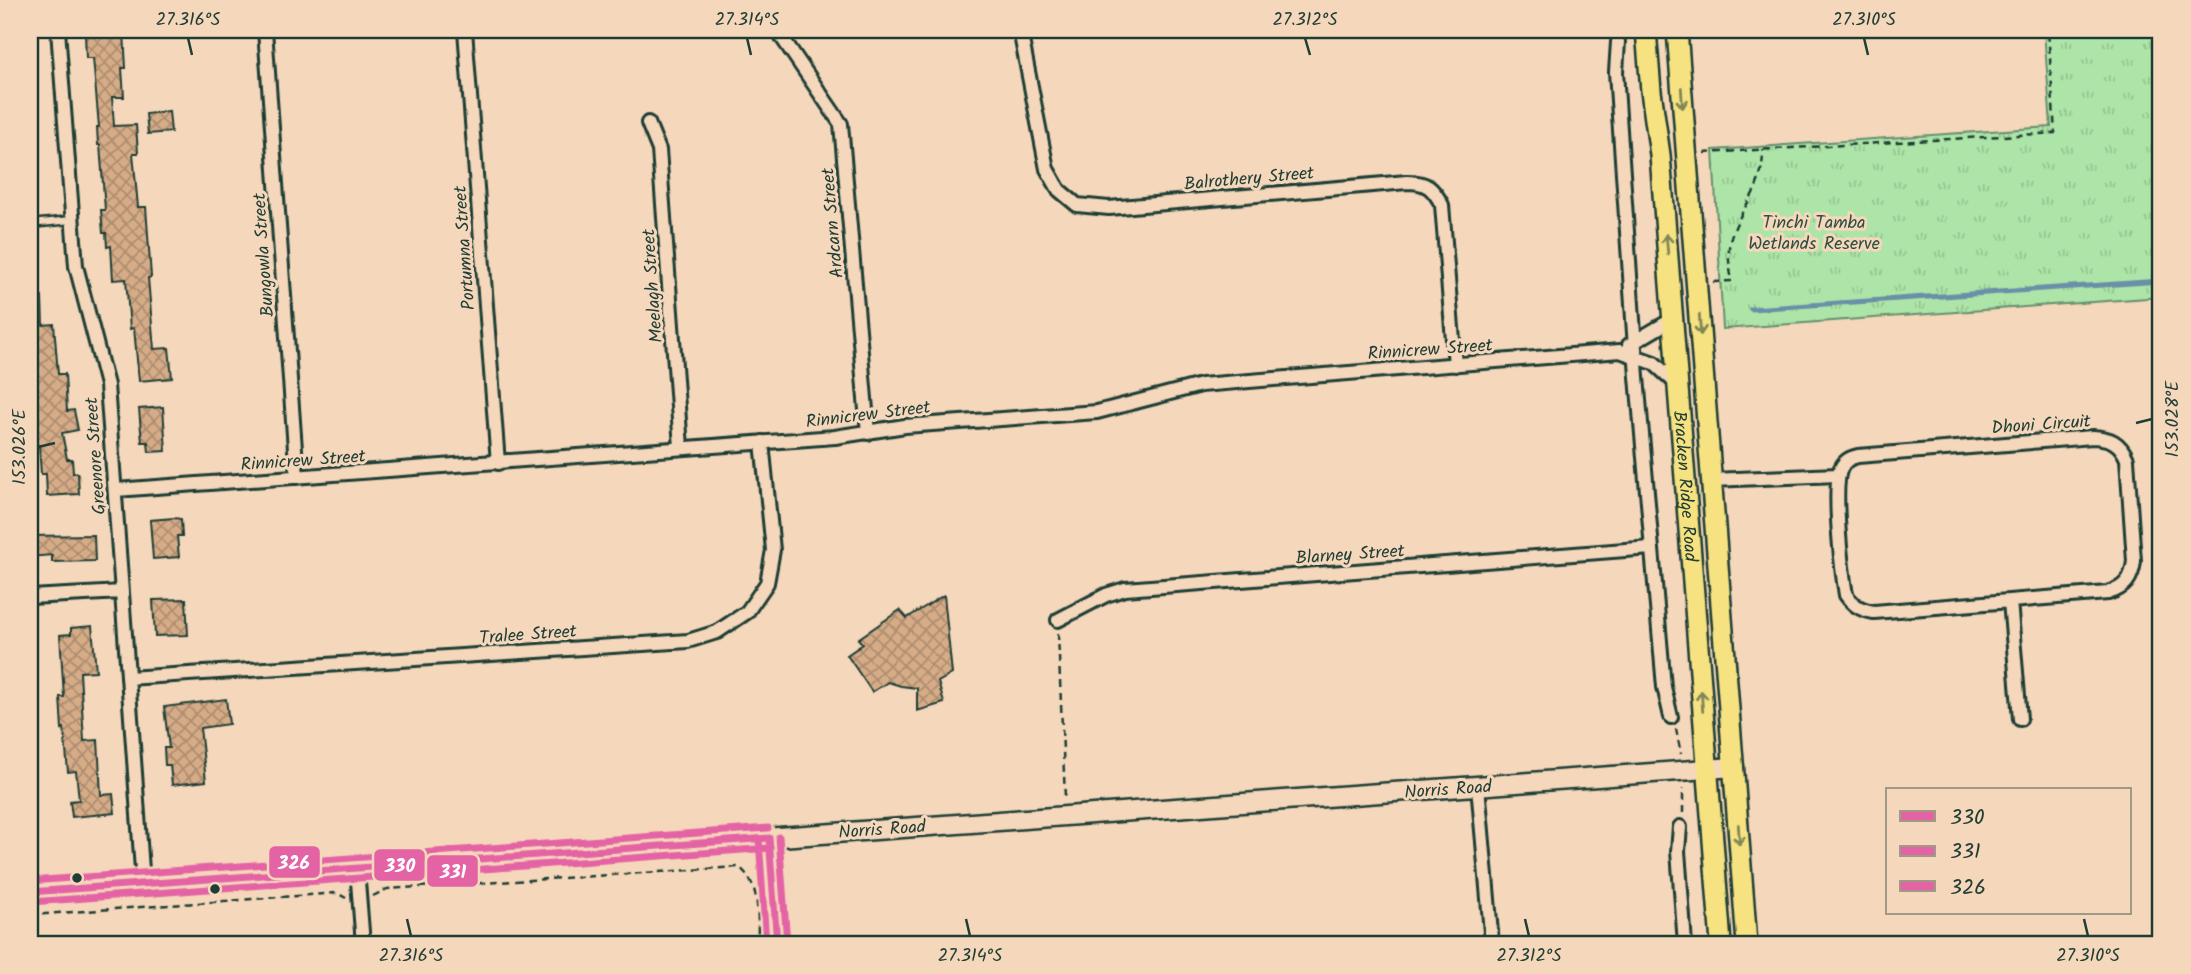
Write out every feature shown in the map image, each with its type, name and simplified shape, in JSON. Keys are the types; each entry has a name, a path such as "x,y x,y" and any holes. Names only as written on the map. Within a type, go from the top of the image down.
{"main road":[{"name":"Bracken Ridge Road","path":"1646,30 1660,155 1721,944"},
{"name":"Bracken Ridge Road","path":"1677,30 1747,944"},
{"name":"Norris Road","path":"30,892 1734,767"}],"street":[{"name":"Greenore Street","path":"58,30 76,266 107,385 143,884"},
{"name":"Bungowla Street","path":"265,30 297,477"},
{"name":"Portumna Street","path":"465,30 498,463"},
{"name":"Ardcarn Street","path":"777,30 841,124 868,433"},
{"name":"Balrothery Street","path":"1025,30 1047,169 1059,191 1077,205 1109,208 1407,182 1422,182 1434,189 1442,205 1455,365"},
{"path":"1618,42 1616,72 1651,548 1664,687 1671,717"},
{"name":"Meelagh Street","path":"648,124 659,150 681,447"},
{"path":"1620,352 1673,318"},
{"name":"Rinnicrew Street","path":"116,490 835,437 905,426 1097,412 1201,385 1620,352 1636,356 1662,369 1678,385"},
{"name":"Dhoni Circuit","path":"2093,437 2111,439 2119,445 2127,459 2134,561 2132,575 2127,583 2108,593 2010,601 1874,612 1861,610 1853,604 1846,595 1844,584 1838,475 1842,466 1848,459 1858,456 2093,437"},
{"name":"Tralee Street","path":"128,678 688,641 718,632 747,612 767,583 773,550 762,442"},
{"path":"1711,480 1838,475"},
{"name":"Blarney Street","path":"1058,620 1106,595 1125,589 1651,548"},
{"path":"30,597 122,592"},
{"path":"2010,601 2020,719"},
{"path":"1478,786 1492,944"},
{"path":"1680,827 1678,851 1685,944"},
{"path":"769,838 777,944"},
{"path":"357,869 363,944"}],"lane":[{"path":"30,224 72,220"}],"path":[{"path":"1699,153 2055,133 2048,30"},
{"path":"1709,282 1732,281 1728,253 1732,233 1758,187 1763,166 1763,150"},
{"path":"1058,620 1065,798"},
{"path":"1677,730 1681,746"},
{"path":"1683,814 1684,800"},
{"path":"371,897 387,889 739,867 750,876 755,890 758,944"},
{"path":"30,915 337,893 349,898"}],"green space":[{"name":"Tinchi Tamba Wetlands Reserve","path":"2044,30 2161,30 2161,297 1723,329 1713,150 2051,127"}],"building":[{"path":"124,32 124,97 112,97 114,126 136,125 138,153 133,153 138,207 146,207 154,349 169,348 172,378 139,381 134,328 130,329 126,279 113,280 111,246 107,247 106,233 103,233 101,210 105,210 93,58 86,58 85,34"},
{"path":"169,111 171,132 148,134 146,114"},
{"path":"42,297 43,325 54,324 58,374 65,374 67,411 74,410 78,430 62,433 67,459 72,459 73,473 78,473 79,494 47,496 46,474 41,474 39,446 30,448 30,298"},
{"path":"163,407 166,451 149,452 148,442 142,442 139,409"},
{"path":"181,519 182,536 177,536 179,557 153,559 150,520"},
{"path":"94,535 95,561 52,562 52,555 30,557 30,536"},
{"path":"944,595 952,674 938,682 944,703 917,711 917,688 888,682 872,692 847,655 863,644 858,639 900,610 907,618"},
{"path":"186,599 188,635 155,636 153,600"},
{"path":"92,626 96,671 80,672 84,741 98,740 101,795 113,794 115,813 72,817 70,801 79,800 76,771 68,772 64,728 62,729 60,697 64,697 60,635 71,634 71,628"},
{"path":"226,699 229,724 200,728 206,781 172,785 170,765 165,765 164,748 169,748 164,707"}],"waterway":[{"path":"1751,309 2161,281"}],"transit line":[{"name":"326","path":"30,881 768,828"},
{"name":"326","path":"779,837 787,943"},
{"name":"330","path":"769,838 777,944"},
{"name":"330","path":"30,892 769,838"},
{"name":"331","path":"759,839 766,944"},
{"name":"331","path":"31,902 770,848"}]}
